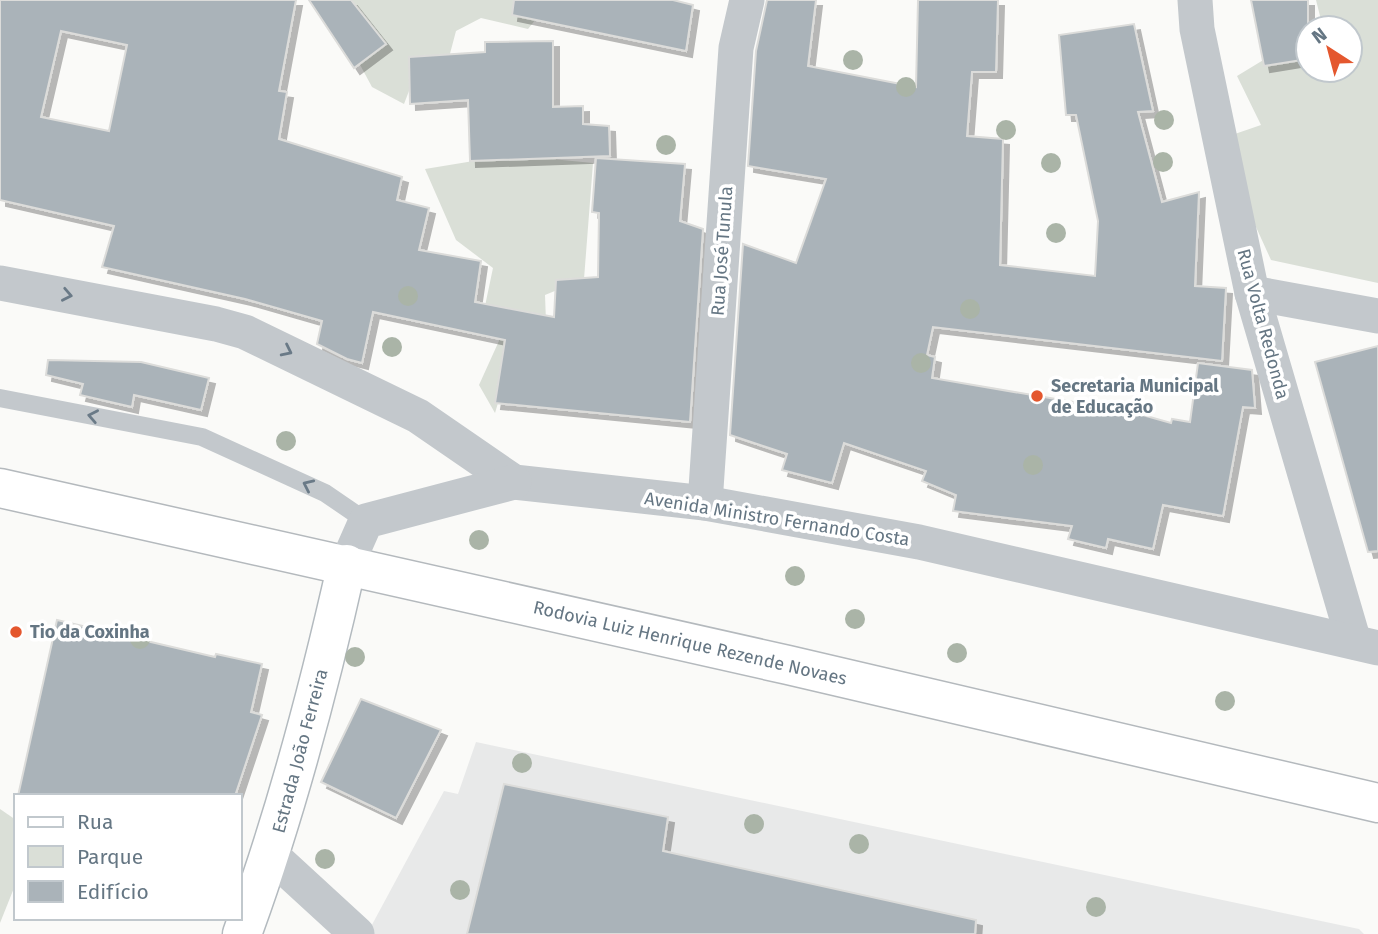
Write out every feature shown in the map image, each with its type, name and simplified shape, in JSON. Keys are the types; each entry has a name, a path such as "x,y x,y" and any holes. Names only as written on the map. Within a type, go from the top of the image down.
{"main road":[{"name":"Rodovia Luiz Henrique Rezende Novaes","path":"0,488 347,564 1378,803"},
{"name":"Estrada João Ferreira","path":"242,934 271,855 331,634 347,564"}],"street":[{"name":"Rua José Tunula","path":"705,503 736,48 747,0"},
{"name":"Rua Volta Redonda","path":"1195,0 1196,29 1252,293 1366,645"},
{"name":"Avenida Ministro Fernando Costa","path":"0,283 216,324 245,332 418,416 514,482 705,503 981,556 1366,645"},
{"path":"1252,293 1378,316"},
{"path":"347,564 366,521 514,482"},
{"path":"271,855 357,934"}],"lane":[{"path":"0,398 202,437 325,493 366,521"}],"shaded area":[{"path":"476,742 1359,929 1364,934 367,934 444,791 458,794"}],"green space":[{"path":"325,0 538,0 540,14 528,29 481,18 456,31 447,65 417,70 404,104 372,87"},
{"path":"1316,0 1378,0 1378,283 1271,260 1251,216 1229,136 1261,125 1237,76 1278,51 1294,49 1294,84 1364,84 1364,14 1320,14"},
{"path":"510,155 593,163 584,279 545,295 548,375 506,376 495,413 479,385 503,332 481,325 493,268 456,240 425,169"},
{"path":"0,809 14,819 14,888 0,923"}],"building":[{"path":"0,0 296,0 279,91 287,92 279,139 402,177 397,200 429,208 419,250 481,261 475,302 554,317 556,280 598,277 599,213 592,212 596,158 685,164 680,221 703,229 690,422 495,403 505,340 373,312 362,363 347,359 317,344 322,321 245,299 102,267 114,226 0,200","holes":["61,31 127,45 109,131 41,117"]},
{"path":"309,0 351,0 386,44 354,68"},
{"path":"514,0 673,0 693,5 686,51 512,15"},
{"path":"767,0 816,0 808,66 916,87 918,0 998,0 996,72 972,72 967,136 1003,139 1000,265 1095,276 1098,221 1076,115 1066,115 1059,35 1134,24 1153,111 1138,112 1162,202 1199,192 1195,286 1226,288 1222,361 933,327 927,355 935,357 932,378 1132,412 1171,423 1172,419 1190,422 1198,363 1252,370 1255,408 1243,407 1223,516 1163,505 1153,549 1108,539 1106,548 1068,539 1072,526 953,511 956,495 922,481 926,471 844,443 832,483 782,470 787,454 730,435 743,244 796,263 826,179 748,166 756,51"},
{"path":"1251,0 1308,0 1308,14 1294,14 1294,61 1264,66"},
{"path":"553,41 553,107 583,106 583,124 609,126 610,156 470,161 468,100 410,104 409,57 485,52 485,42"},
{"path":"1378,346 1378,551 1368,552 1315,362"},
{"path":"48,360 141,362 209,378 201,410 134,395 132,407 80,395 83,384 46,375"},
{"path":"57,620 215,657 216,654 262,664 251,712 262,715 236,794 18,794"},
{"path":"361,699 441,730 396,818 321,782"},
{"path":"504,784 668,817 663,851 976,920 975,934 467,934"}],"place":[{"name":"Secretaria Municipal de Educação","path":"1037,396"},
{"name":"Tio da Coxinha","path":"16,632"}]}
